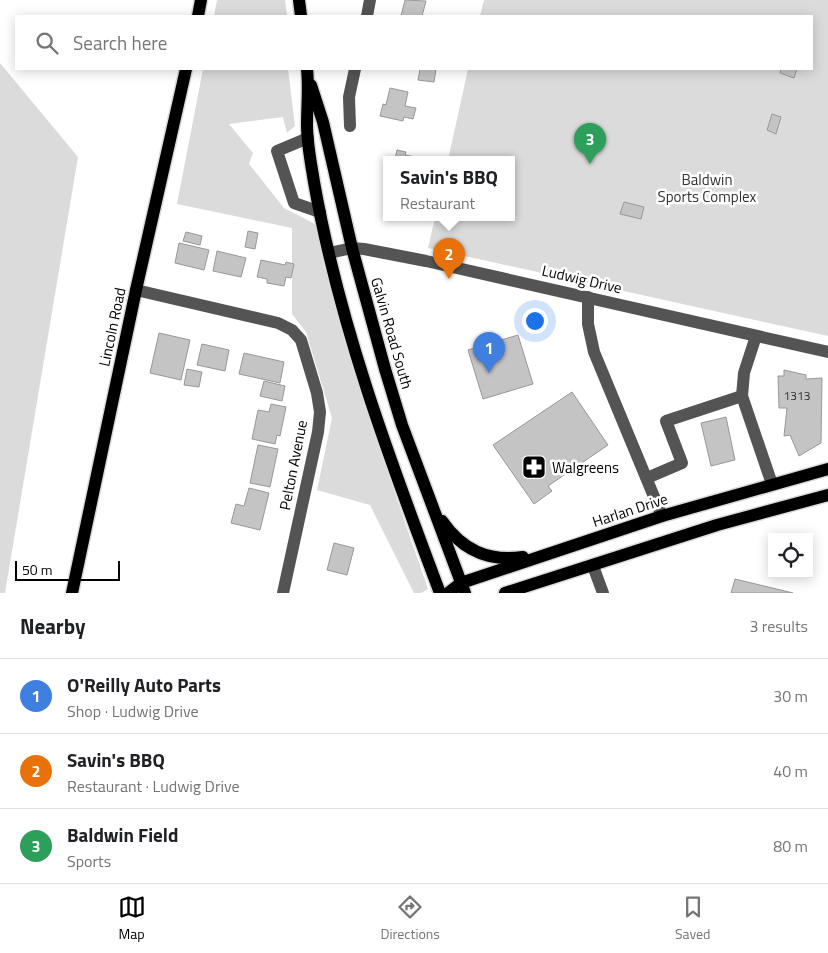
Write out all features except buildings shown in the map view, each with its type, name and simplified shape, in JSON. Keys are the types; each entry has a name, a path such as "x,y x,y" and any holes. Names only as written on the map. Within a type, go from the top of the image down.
{"main road":[{"path":"198,15 202,0"},
{"path":"299,0 301,15"},
{"name":"Lincoln Road","path":"72,593 136,290 186,70"},
{"name":"Galvin Road South","path":"307,72 308,138 329,253 354,349 375,417 440,593"},
{"name":"Galvin Road South","path":"307,72 323,122 352,248 399,416 463,588"},
{"name":"Harlan Drive","path":"448,593 553,552 662,516 828,469"},
{"path":"505,593 717,525 828,494"},
{"path":"433,507 456,539 480,554 504,558 553,552"}],"street":[{"path":"367,15 370,0"},
{"path":"350,126 349,97 355,70"},
{"path":"308,138 277,151 294,203 320,212"},
{"name":"Ludwig Drive","path":"329,253 352,248 426,261 828,352"},
{"name":"Pelton Avenue","path":"136,290 278,323 292,330 300,340 317,394 320,412 318,432 283,593"},
{"path":"588,297 588,324 594,352 662,516"},
{"path":"756,336 744,373 742,396 772,484"},
{"path":"647,478 682,463 666,420 742,396"},
{"path":"593,566 604,593"}],"green space":[{"path":"217,0 285,0 287,15 214,15"},
{"name":"Baldwin Sports Complex","path":"484,0 828,0 828,336 428,248 434,221 515,221 515,156 449,156 468,70 813,70 813,15 480,15"},
{"path":"0,63 78,157 5,593 0,593"},
{"path":"203,70 288,70 295,126 287,133 283,117 229,124 253,153 249,164 284,208 315,224 352,362 428,589 421,593 414,593 370,505 317,490 332,418 306,332 292,314 292,228 177,204"}],"place":[{"name":"Baldwin Field","path":"590,164"},
{"name":"Savin's BBQ","path":"449,279"},
{"name":"O'Reilly Auto Parts","path":"489,373"},
{"name":"Walgreens","path":"534,467"}]}
